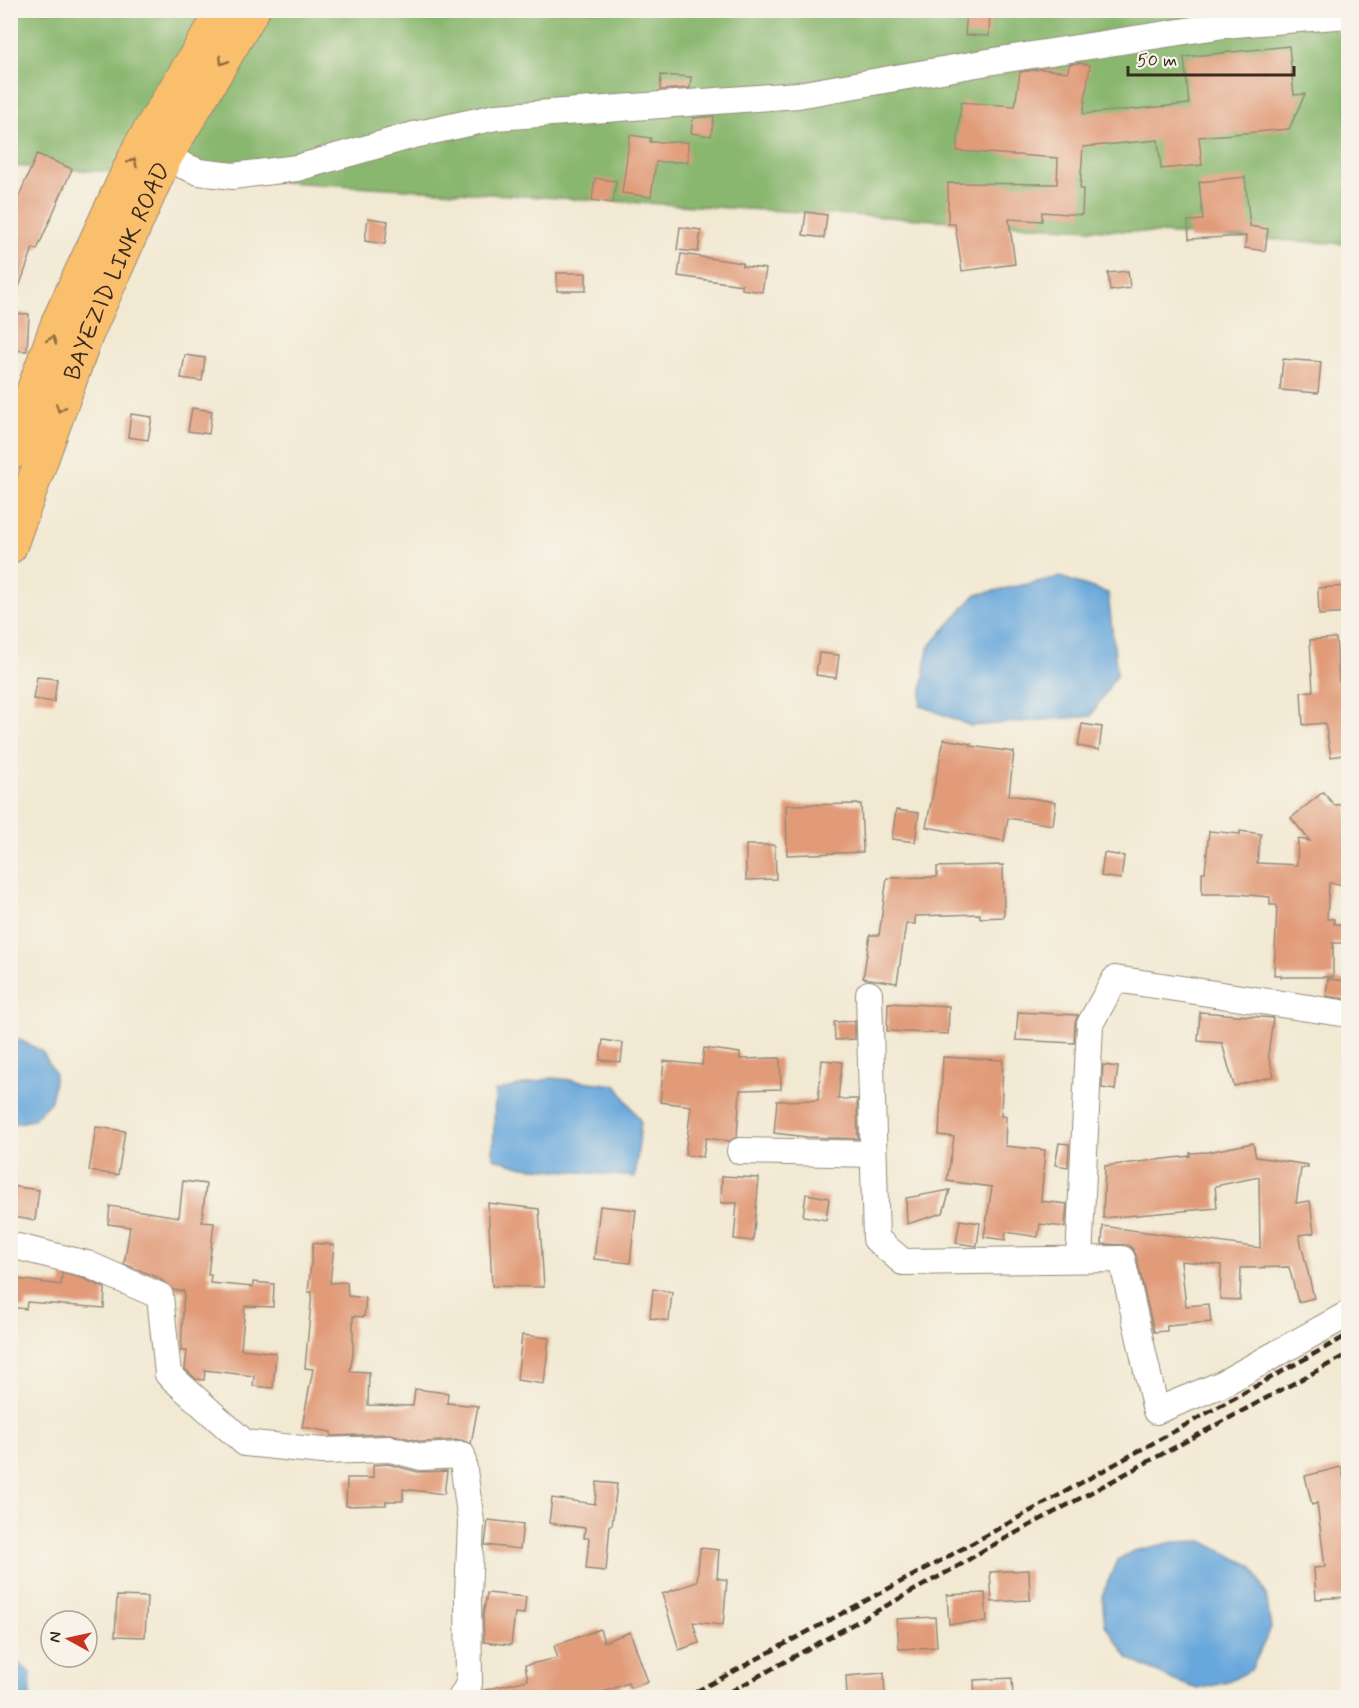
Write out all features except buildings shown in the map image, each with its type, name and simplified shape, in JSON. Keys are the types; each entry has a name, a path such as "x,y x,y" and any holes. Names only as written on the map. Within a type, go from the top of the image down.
{"main road":[{"name":"BAYEZID LINK ROAD","path":"10,454 58,322 140,146 224,10"},
{"name":"BAYEZID LINK ROAD","path":"10,547 86,336 165,158 253,10"}],"street":[{"path":"165,158 199,172 233,176 297,168 414,135 496,117 798,95 1224,25 1348,15"},
{"path":"1079,1259 1090,1024 1114,979 1348,1014"},
{"path":"869,994 876,1239 903,1262 1122,1259 1156,1411 1222,1384 1348,1314"},
{"path":"740,1151 873,1154"},
{"path":"10,1245 87,1264 160,1296 168,1374 245,1443 322,1451 390,1449 421,1457 462,1455 471,1522 468,1596 469,1684 461,1698"}],"green space":[{"path":"10,11 1348,11 1348,244 11,166"}],"water":[{"path":"1060,577 1108,593 1117,674 1091,716 971,726 920,705 928,648 975,595"},
{"path":"18,1039 42,1051 55,1074 51,1101 33,1120 11,1124 11,1040"},
{"path":"552,1078 616,1085 641,1122 635,1177 523,1167 493,1158 495,1091"},
{"path":"1202,1541 1252,1566 1266,1594 1271,1628 1251,1670 1228,1682 1198,1689 1175,1681 1129,1659 1105,1625 1102,1596 1117,1560 1133,1551 1174,1542"},
{"path":"10,1657 31,1673 30,1697 11,1697"}],"railway":[{"path":"684,1698 951,1555 1348,1335"},
{"path":"719,1698 984,1550 1348,1354"}]}
